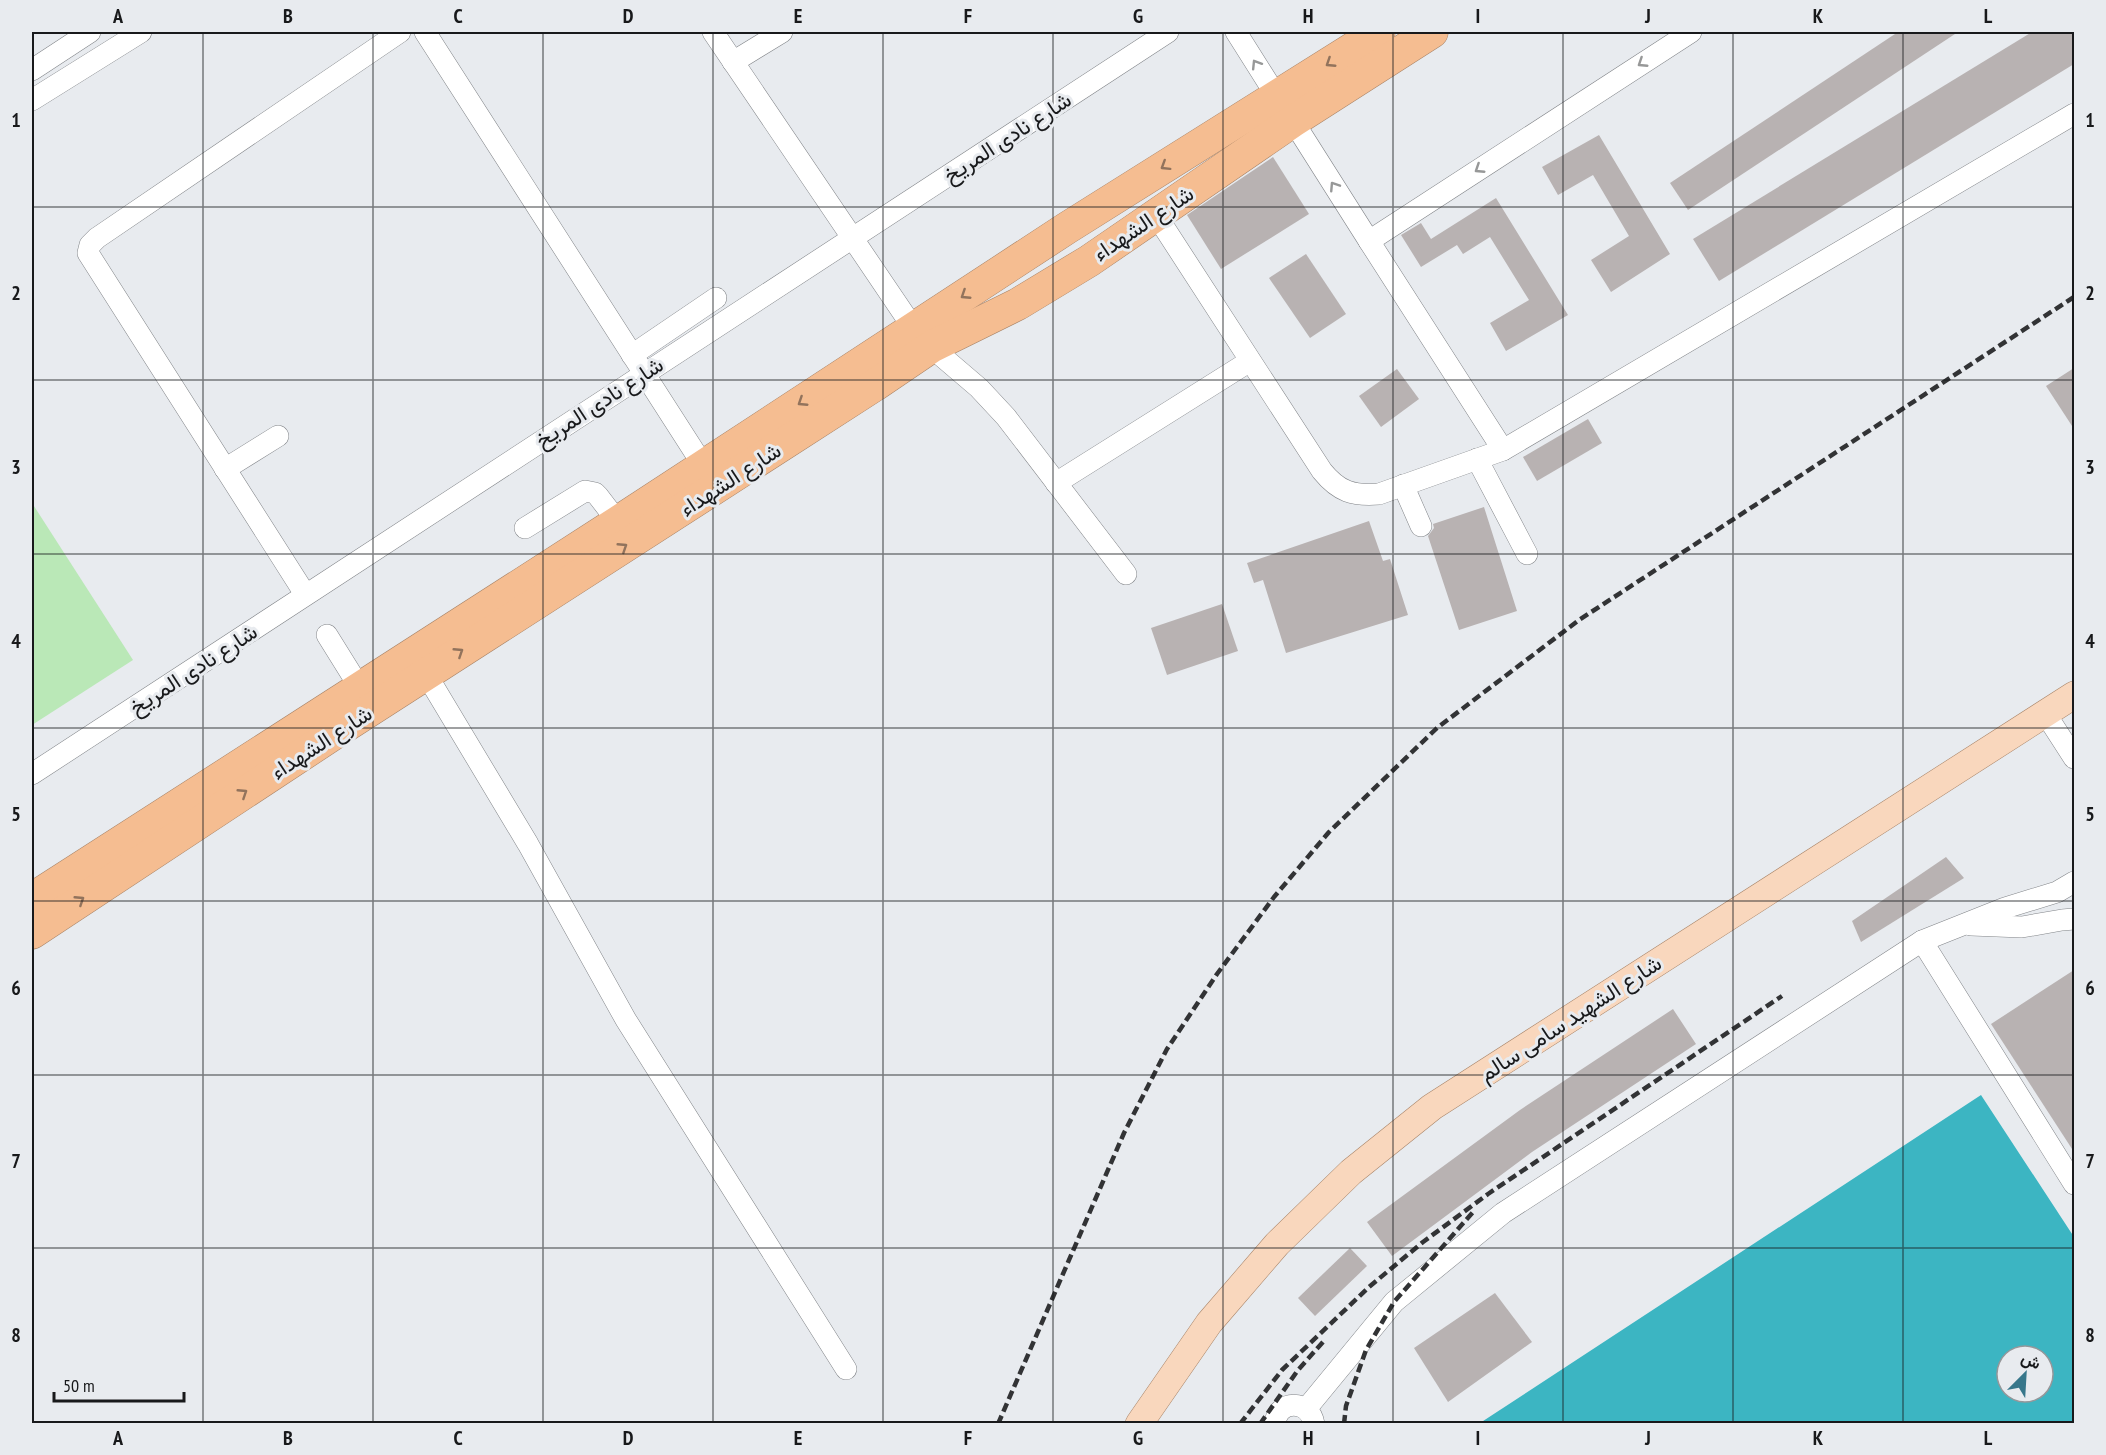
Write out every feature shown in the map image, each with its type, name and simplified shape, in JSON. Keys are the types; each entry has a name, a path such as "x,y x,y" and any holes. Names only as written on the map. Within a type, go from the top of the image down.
{"highway":[{"name":"شارع الشهداء","path":"923,338 1018,303 1089,261 1156,215 1375,33"},
{"name":"شارع الشهداء","path":"32,933 426,674 711,476 923,338 1002,271 1067,228 1428,33"},
{"path":"1067,228 1072,248 1079,256 1089,261"},
{"path":"1002,271 1015,285 1018,303"},
{"name":"شارع الشهداء","path":"32,899 618,522 711,476"}],"main road":[{"name":"شارع الشهيد سامى سالم","path":"1139,1424 1209,1323 1277,1244 1351,1172 1432,1107 2074,695"}],"street":[{"path":"32,70 90,32"},
{"path":"32,100 141,32"},
{"path":"305,594 88,253 90,244 400,32"},
{"path":"425,32 711,476"},
{"path":"713,32 923,338 990,399 1126,574"},
{"path":"733,62 782,32"},
{"name":"شارع نادى المريخ","path":"32,774 1168,32"},
{"path":"1236,32 1503,450"},
{"path":"1369,240 1691,32"},
{"path":"1156,215 1332,484 1363,495 1379,494 1503,450 2074,114"},
{"path":"632,355 716,298"},
{"path":"1056,483 1250,361"},
{"path":"225,469 278,436"},
{"path":"1477,459 1527,554"},
{"path":"1403,485 1421,526"},
{"path":"525,528 585,490 595,492 618,522"},
{"path":"327,635 360,688"},
{"path":"426,674 528,844 626,1020 846,1369"},
{"path":"2045,713 2074,758"},
{"path":"1275,1424 1279,1412 1285,1407 1300,1405 1310,1416 1394,1302 1503,1213 1922,941 1961,924 2057,891 2074,882"},
{"path":"1961,924 2022,927 2074,919"},
{"path":"1922,941 2072,1176"}],"green space":[{"path":"32,503 133,660 32,725"}],"water":[{"path":"1981,1095 2074,1237 2074,1423 1480,1423"}],"building":[{"path":"1898,32 1958,32 1688,210 1670,183"},
{"path":"2032,32 2074,32 2074,64 1719,281 1693,239"},
{"path":"1599,135 1670,254 1611,292 1591,260 1629,236 1593,175 1558,195 1542,167"},
{"path":"1273,157 1309,214 1221,269 1187,215"},
{"path":"1496,198 1568,315 1506,351 1490,323 1529,300 1490,237 1463,254 1457,245 1421,267 1401,235 1421,223 1431,239"},
{"path":"1306,254 1346,314 1310,338 1269,278"},
{"path":"2074,368 2074,429 2046,386"},
{"path":"1397,369 1419,399 1381,427 1359,396"},
{"path":"1588,419 1602,443 1537,481 1523,457"},
{"path":"1484,507 1517,611 1459,630 1428,536 1434,528 1433,524"},
{"path":"1369,521 1383,561 1390,559 1408,615 1286,653 1263,580 1254,583 1247,563"},
{"path":"1222,604 1238,651 1167,675 1151,628"},
{"path":"1946,857 1964,878 1861,942 1852,921"},
{"path":"2074,970 2074,1152 1991,1024"},
{"path":"1673,1009 1696,1044 1532,1152 1392,1256 1367,1222 1520,1110"},
{"path":"1350,1248 1367,1266 1315,1316 1298,1298"},
{"path":"1495,1293 1532,1342 1448,1402 1414,1348"}],"railway":[{"path":"998,1424 1124,1133 1167,1049 1217,974 1274,897 1329,832 1437,728 1579,620 2074,297"},
{"path":"1240,1424 1282,1370 1369,1287 1423,1242 1488,1194 1782,996"},
{"path":"1344,1424 1346,1406 1366,1350 1394,1302 1473,1212"},
{"path":"1260,1424 1298,1370 1323,1342"}]}
